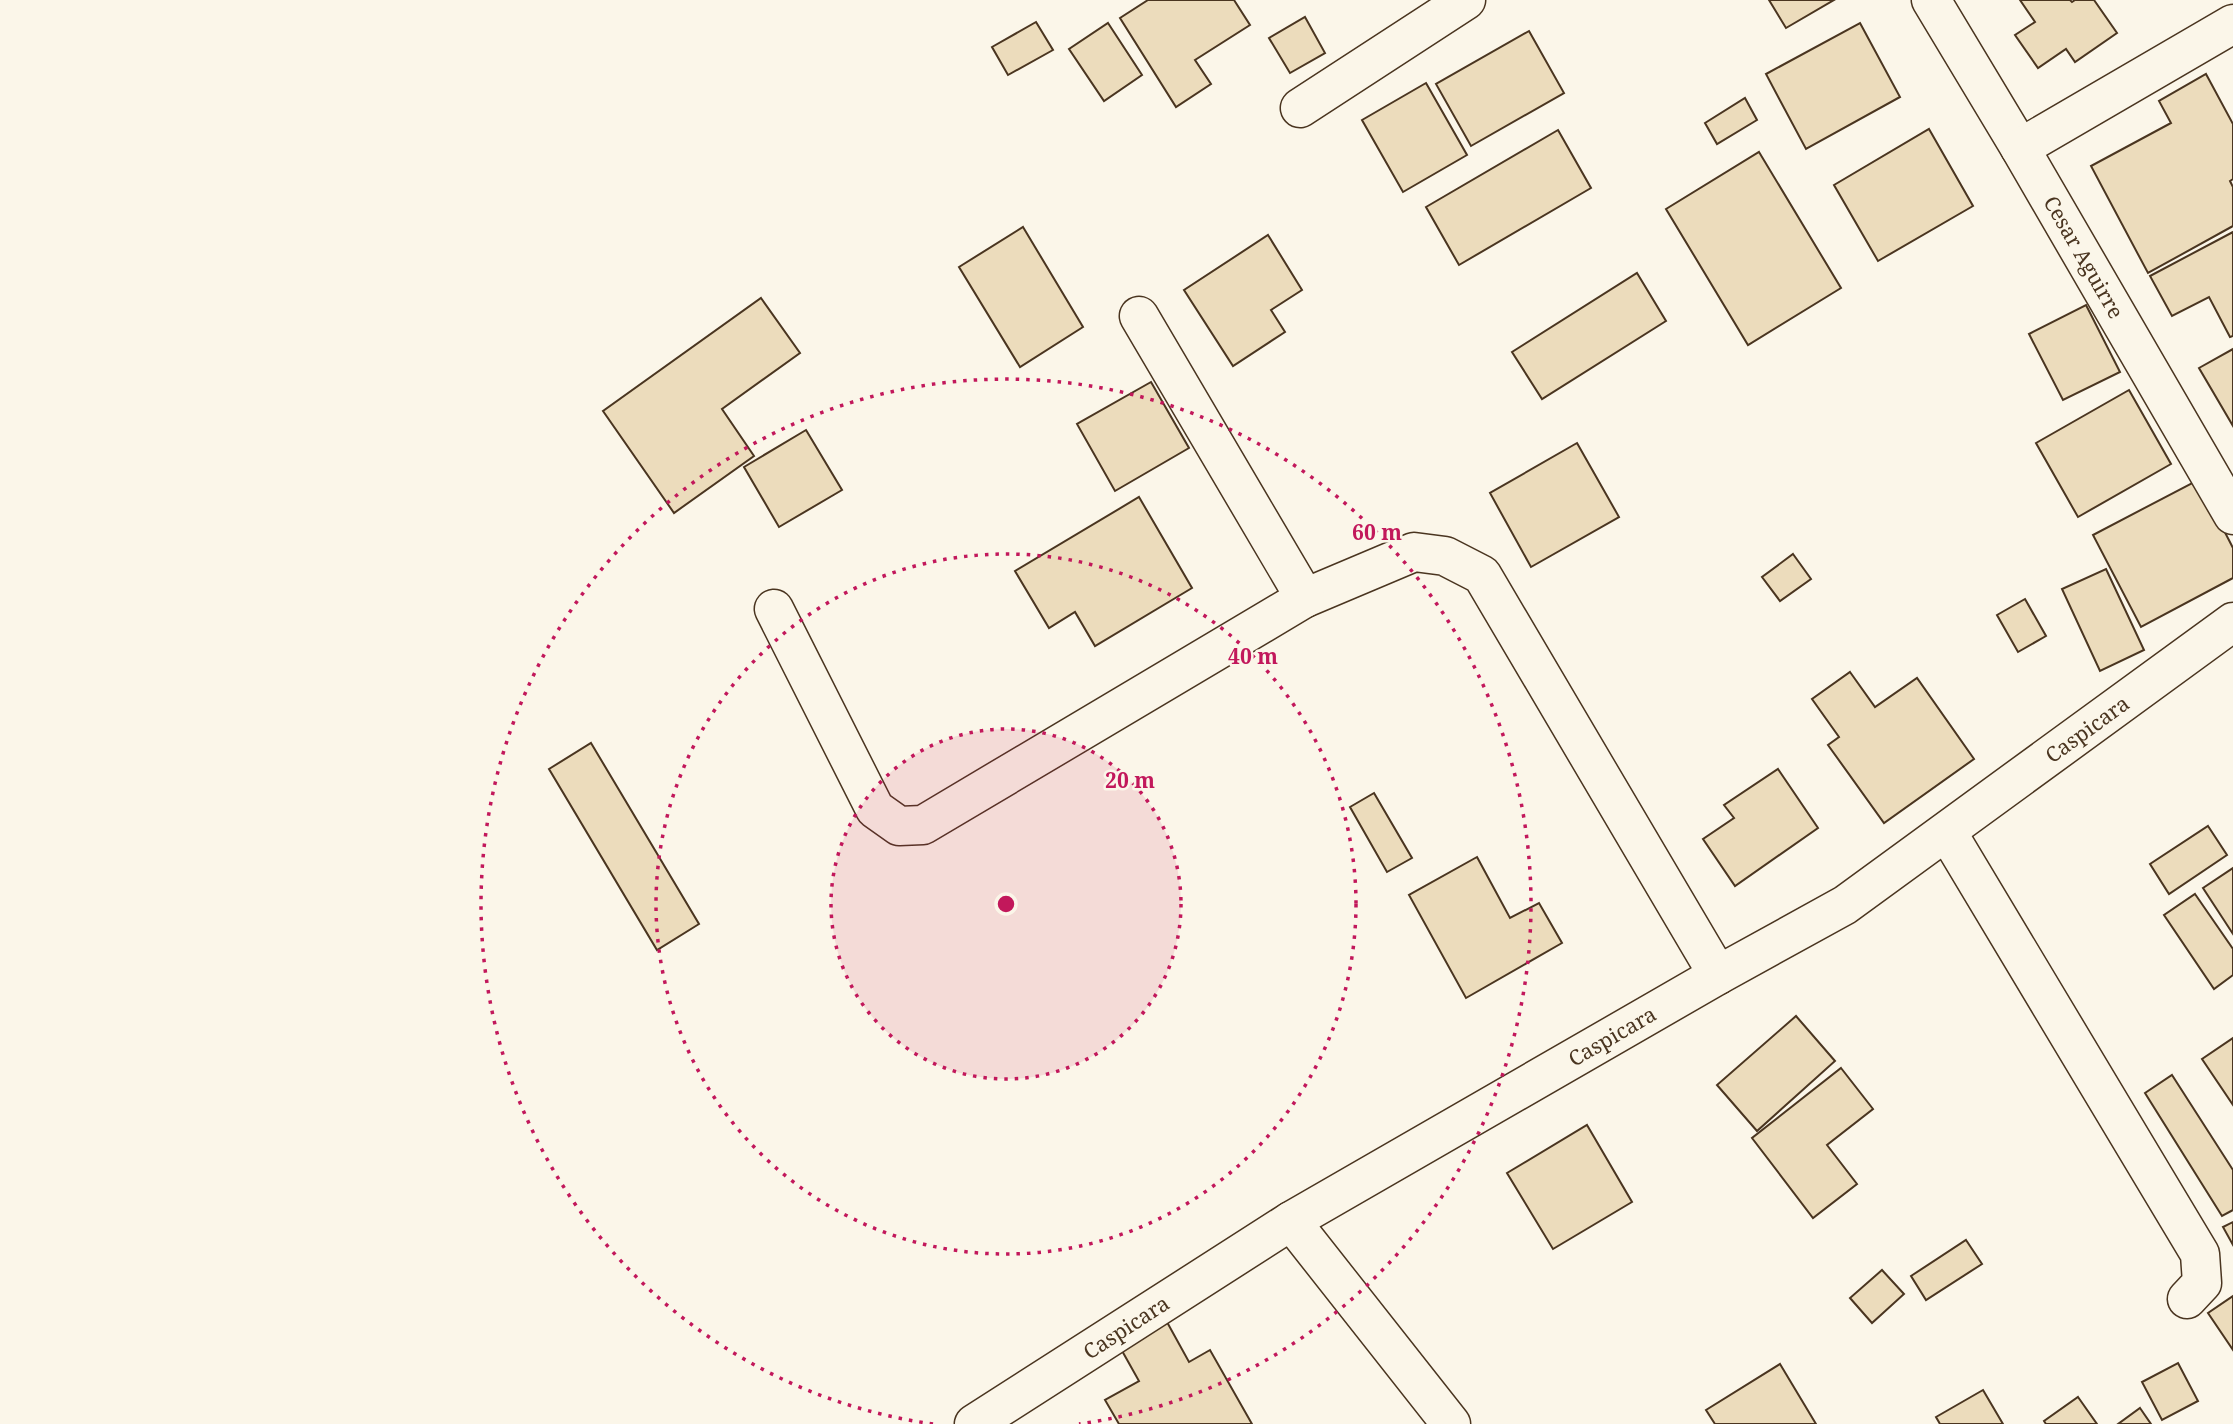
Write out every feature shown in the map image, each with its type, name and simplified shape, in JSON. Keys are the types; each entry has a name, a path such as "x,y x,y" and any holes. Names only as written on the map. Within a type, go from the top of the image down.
{"street":[{"path":"1300,108 1466,0"},
{"name":"Cesar Aguirre","path":"1931,0 2021,148 2233,515"},
{"path":"2021,148 2233,24"},
{"path":"1139,316 1305,597"},
{"path":"774,609 875,809 899,826 922,825 1305,597 1414,552 1445,556 1482,575 1718,975"},
{"name":"Caspicara","path":"974,1424 1291,1221 1718,975 1845,905 2233,622"},
{"path":"1947,832 2200,1254 2202,1283 2188,1299"},
{"path":"1291,1221 1451,1424"}],"building":[{"path":"1148,0 1234,0 1250,25 1195,60 1211,84 1176,107 1120,18"},
{"path":"1769,0 1834,0 1786,28"},
{"path":"2020,0 2094,0 2117,33 2075,62 2066,49 2038,68 2015,35 2035,22"},
{"path":"1305,17 1325,53 1290,73 1269,38"},
{"path":"1036,22 1053,50 1008,75 992,47"},
{"path":"1108,23 1142,75 1104,101 1069,49"},
{"path":"1860,23 1900,97 1806,149 1766,74"},
{"path":"1529,31 1564,93 1471,146 1436,84"},
{"path":"2206,74 2233,124 2233,179 2230,181 2233,187 2233,226 2148,273 2091,166 2171,123 2159,101"},
{"path":"1426,83 1467,155 1403,192 1362,120"},
{"path":"1745,98 1757,120 1717,144 1705,123"},
{"path":"1929,129 1973,206 1878,261 1834,185"},
{"path":"1558,130 1591,188 1459,265 1426,207"},
{"path":"1759,152 1841,288 1748,345 1666,209"},
{"path":"1023,227 1083,327 1020,367 959,267"},
{"path":"2233,232 2233,336 2230,337 2209,297 2172,316 2150,276"},
{"path":"1268,235 1302,290 1271,310 1285,332 1233,366 1184,290"},
{"path":"1637,273 1666,321 1542,399 1512,352"},
{"path":"761,298 800,353 722,409 754,456 674,513 603,411"},
{"path":"2086,305 2120,372 2063,400 2029,334"},
{"path":"2233,349 2233,426 2199,368"},
{"path":"1151,382 1189,448 1115,491 1077,424"},
{"path":"2129,390 2171,464 2078,517 2036,443"},
{"path":"806,430 842,490 779,527 744,467"},
{"path":"1577,443 1619,517 1531,567 1490,493"},
{"path":"2198,480 2233,548 2233,578 2141,627 2093,535"},
{"path":"1139,497 1192,588 1095,646 1075,612 1049,628 1015,571"},
{"path":"1793,554 1811,579 1780,601 1762,577"},
{"path":"2106,569 2144,650 2100,671 2062,589"},
{"path":"2025,599 2046,636 2018,652 1997,615"},
{"path":"1850,672 1875,707 1917,678 1974,759 1884,823 1828,745 1839,737 1812,699"},
{"path":"591,743 699,924 657,950 549,769"},
{"path":"1778,769 1818,828 1735,886 1703,839 1734,818 1724,805"},
{"path":"1374,793 1412,858 1387,872 1350,807"},
{"path":"2208,826 2227,855 2169,894 2150,864"},
{"path":"1477,857 1510,918 1539,903 1562,943 1466,998 1409,895"},
{"path":"2233,868 2233,934 2203,888"},
{"path":"2195,894 2233,949 2233,975 2214,989 2164,915"},
{"path":"1796,1016 1835,1061 1757,1131 1717,1085"},
{"path":"2233,1038 2233,1105 2202,1059"},
{"path":"1841,1068 1873,1109 1827,1145 1857,1184 1813,1218 1752,1138"},
{"path":"2172,1075 2233,1170 2233,1210 2222,1216 2145,1093"},
{"path":"1587,1125 1632,1202 1553,1249 1507,1173"},
{"path":"2233,1222 2233,1245 2223,1227"},
{"path":"1966,1240 1982,1264 1926,1300 1911,1276"},
{"path":"1882,1270 1904,1294 1872,1323 1850,1298"},
{"path":"2233,1296 2233,1350 2208,1313"},
{"path":"1162,1313 1189,1362 1210,1350 1252,1424 1119,1424 1105,1400 1139,1381 1116,1340"},
{"path":"2178,1363 2198,1401 2162,1420 2142,1382"},
{"path":"1780,1364 1816,1424 1715,1424 1706,1410"},
{"path":"1983,1390 2003,1424 1940,1424 1936,1417"},
{"path":"2078,1397 2097,1424 2046,1424 2044,1421"},
{"path":"2140,1408 2151,1424 2118,1424"}]}
